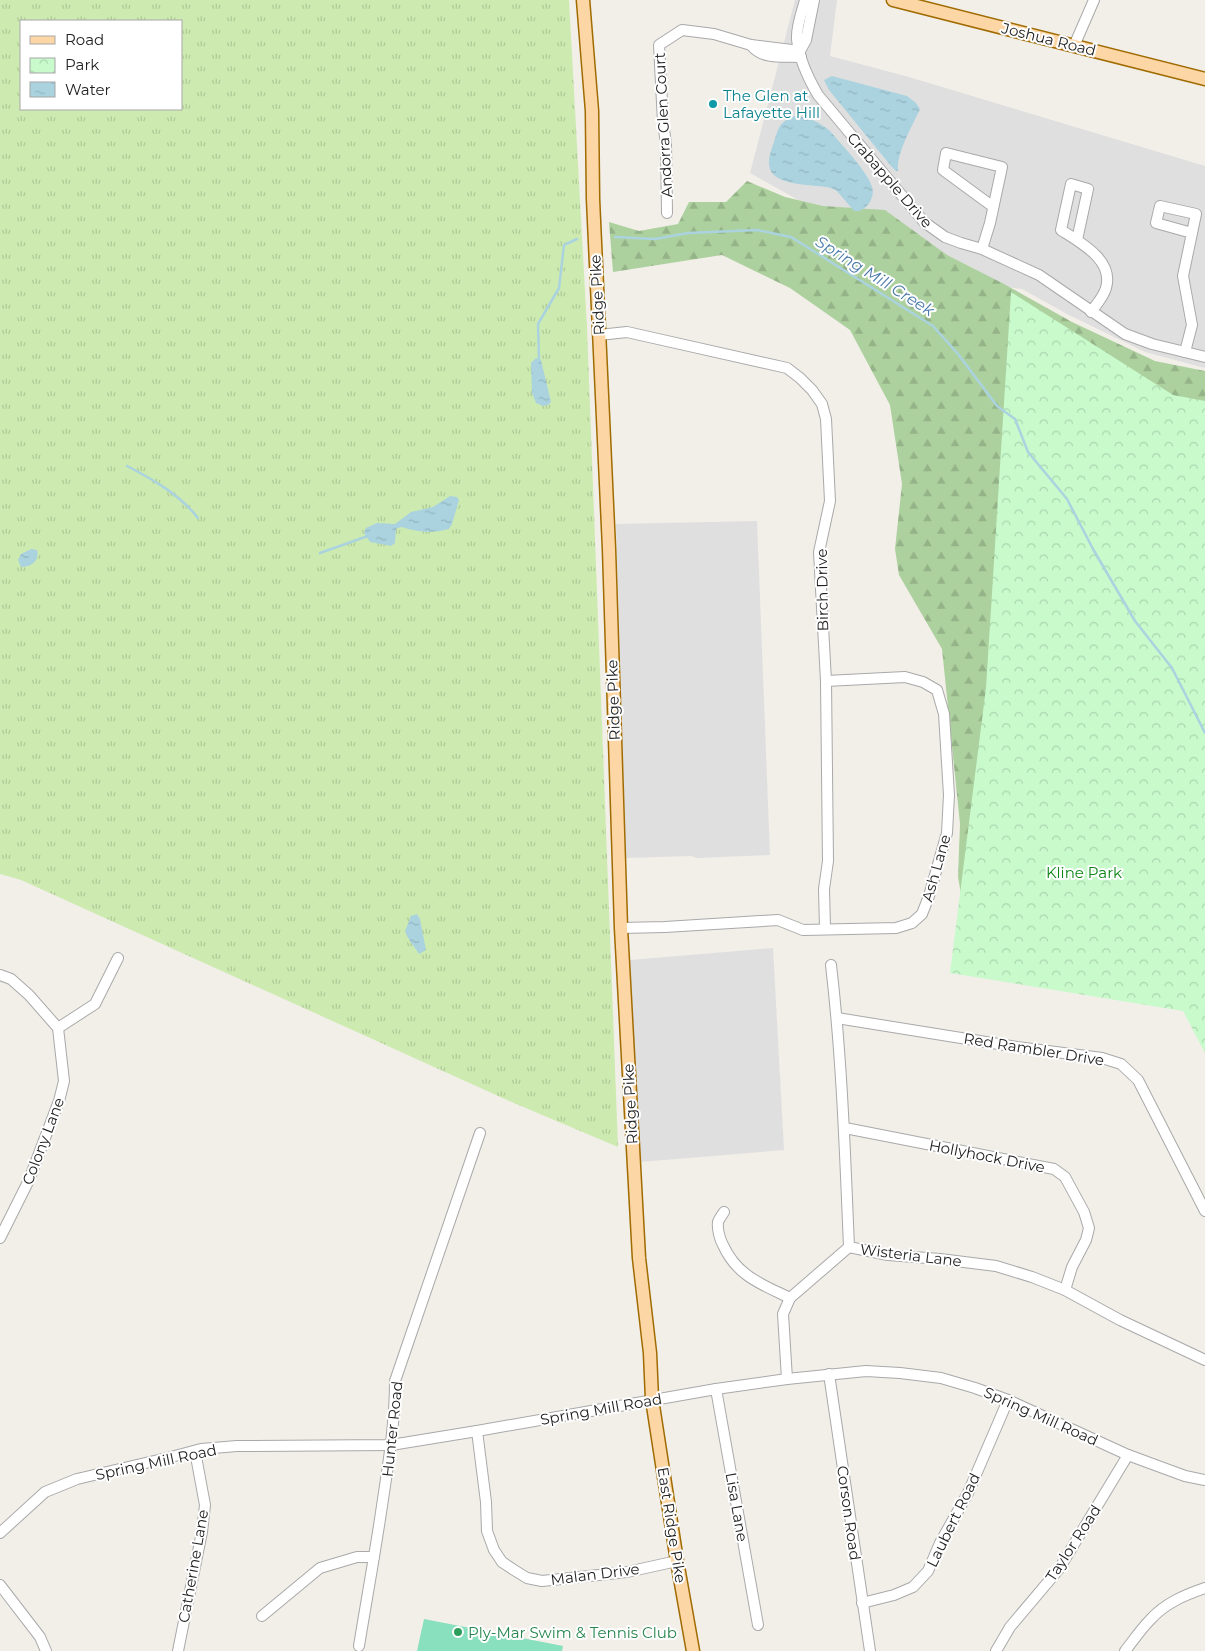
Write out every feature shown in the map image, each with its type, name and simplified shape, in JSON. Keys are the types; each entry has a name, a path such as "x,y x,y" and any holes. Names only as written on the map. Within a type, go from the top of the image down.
{"main road":[{"name":"Ridge Pike","path":"583,0 592,111 593,199 609,549 621,928 639,1253 650,1353 652,1399"},
{"name":"Joshua Road","path":"893,0 908,1 1205,79"},
{"name":"East Ridge Pike","path":"652,1399 693,1651"}],"street":[{"name":"Crabapple Drive","path":"805,0 797,38 807,76 818,95 924,222 945,237 982,249 1039,275 1125,334 1152,344 1205,357"},
{"path":"800,54 806,40 814,0"},
{"path":"1074,46 1094,0"},
{"name":"Andorra Glen Court","path":"667,213 666,144 659,45 682,30 714,34 772,51 800,54"},
{"path":"982,249 990,223 992,206 1002,167 946,153 943,170 992,206"},
{"path":"1076,240 1088,189 1071,184 1061,230 1104,264 1108,276 1106,290 1091,312"},
{"path":"1185,352 1192,325 1183,276 1192,233"},
{"name":"Birch Drive","path":"599,335 627,332 787,368 812,390 822,404 826,419 830,501 819,552 826,681 828,860 824,889 825,929"},
{"name":"Ash Lane","path":"621,928 674,927 778,920 803,930 896,928 912,923 922,914 947,833 949,795 944,714 937,690 923,682 905,677 826,681"},
{"path":"0,974 11,979 29,995 58,1028 96,1004 118,958"},
{"name":"Wisteria Lane","path":"831,965 837,1018 844,1128 848,1247 888,1255 996,1266 1032,1277 1065,1290 1120,1320 1205,1360"},
{"name":"Red Rambler Drive","path":"837,1018 1017,1047 1102,1058 1121,1064 1138,1080 1205,1212"},
{"name":"Colony Lane","path":"0,1238 29,1180 59,1101 64,1081 58,1028"},
{"name":"Hollyhock Drive","path":"844,1128 1054,1169 1065,1177 1084,1212 1089,1228 1086,1240 1072,1267 1065,1290"},
{"name":"Hunter Road","path":"359,1646 391,1444 395,1406 395,1381 480,1133"},
{"path":"724,1212 718,1222 721,1241 736,1268 748,1277 790,1298"},
{"path":"787,1379 782,1314 790,1298 848,1247"},
{"name":"Spring Mill Road","path":"0,1533 45,1492 77,1479 195,1451 237,1446 391,1444 477,1431 716,1389 866,1371 941,1378 975,1388 1008,1400 1128,1455 1185,1476 1205,1480"},
{"name":"Corson Road","path":"829,1374 870,1651"},
{"name":"Lisa Lane","path":"716,1389 758,1625"},
{"name":"Laubert Road","path":"862,1603 894,1595 913,1587 928,1571 940,1543 968,1493 1008,1400"},
{"name":"Malan Drive","path":"477,1431 486,1502 487,1531 494,1550 502,1562 514,1570 527,1578 542,1580 627,1572 677,1561"},
{"name":"Catherine Lane","path":"178,1651 202,1532 205,1505 195,1451"},
{"name":"Taylor Road","path":"996,1651 1010,1627 1059,1569 1128,1455"},
{"path":"262,1616 320,1568 356,1557 374,1557"},
{"path":"0,1585 40,1637 46,1651"},
{"path":"1124,1651 1150,1619 1166,1606 1181,1596 1205,1588"}],"shaded area":[{"path":"795,0 837,0 830,56 909,77 1205,166 1205,368 1145,352 1067,314 1022,289 941,280 750,173"},
{"path":"757,521 770,855 626,858 616,524"},
{"path":"773,948 784,1150 640,1162 630,960"}],"green space":[{"path":"0,0 569,0 587,327 618,1147 507,1100 21,880 0,874"},
{"name":"Kline Park","path":"747,181 785,197 823,206 885,210 947,255 1072,322 1155,361 1205,371 1205,1034 1188,1005 965,917 958,877 960,824 942,649 899,575 895,549 902,484 890,405 850,330 790,288 722,255 613,272 609,222 639,231 678,224 689,202 726,202"},
{"name":"Kline Park","path":"1011,292 1173,395 1205,401 1205,1053 1183,1011 950,973 986,688"},
{"name":"Ply-Mar Swim & Tennis Club","path":"424,1619 563,1646 562,1651 417,1651"}],"water":[{"path":"832,76 907,96 916,103 920,109 902,148 898,171 891,166 829,90 824,80"},
{"path":"795,116 809,119 830,131 860,166 873,189 870,202 865,208 854,211 837,191 831,188 788,182 774,175 769,166 769,159 777,132 783,123"},
{"path":"536,358 541,360 551,402 543,406 536,403 532,393 531,363"},
{"path":"450,496 457,497 459,500 449,529 425,532 401,527 396,529 395,543 391,546 370,542 364,533 366,528 377,523 395,524 411,512 433,507"},
{"path":"31,549 37,550 36,560 31,565 21,567 18,560 21,554"},
{"path":"417,914 420,919 426,950 419,954 405,931 411,916"}],"waterway":[{"name":"Spring Mill Creek","path":"615,237 655,239 688,233 757,230 791,237 933,326 958,354 997,406 1015,419 1028,452 1067,499 1093,549 1135,621 1172,668 1205,733"},
{"name":"Spring Mill Creek","path":"539,360 538,324 559,288 564,245 577,239"},
{"name":"Spring Mill Creek","path":"127,466 166,489 183,502 198,518"},
{"name":"Spring Mill Creek","path":"320,553 368,536"}],"place":[{"name":"The Glen at Lafayette Hill","path":"713,104"},
{"name":"Ply-Mar Swim & Tennis Club","path":"458,1632"}]}
